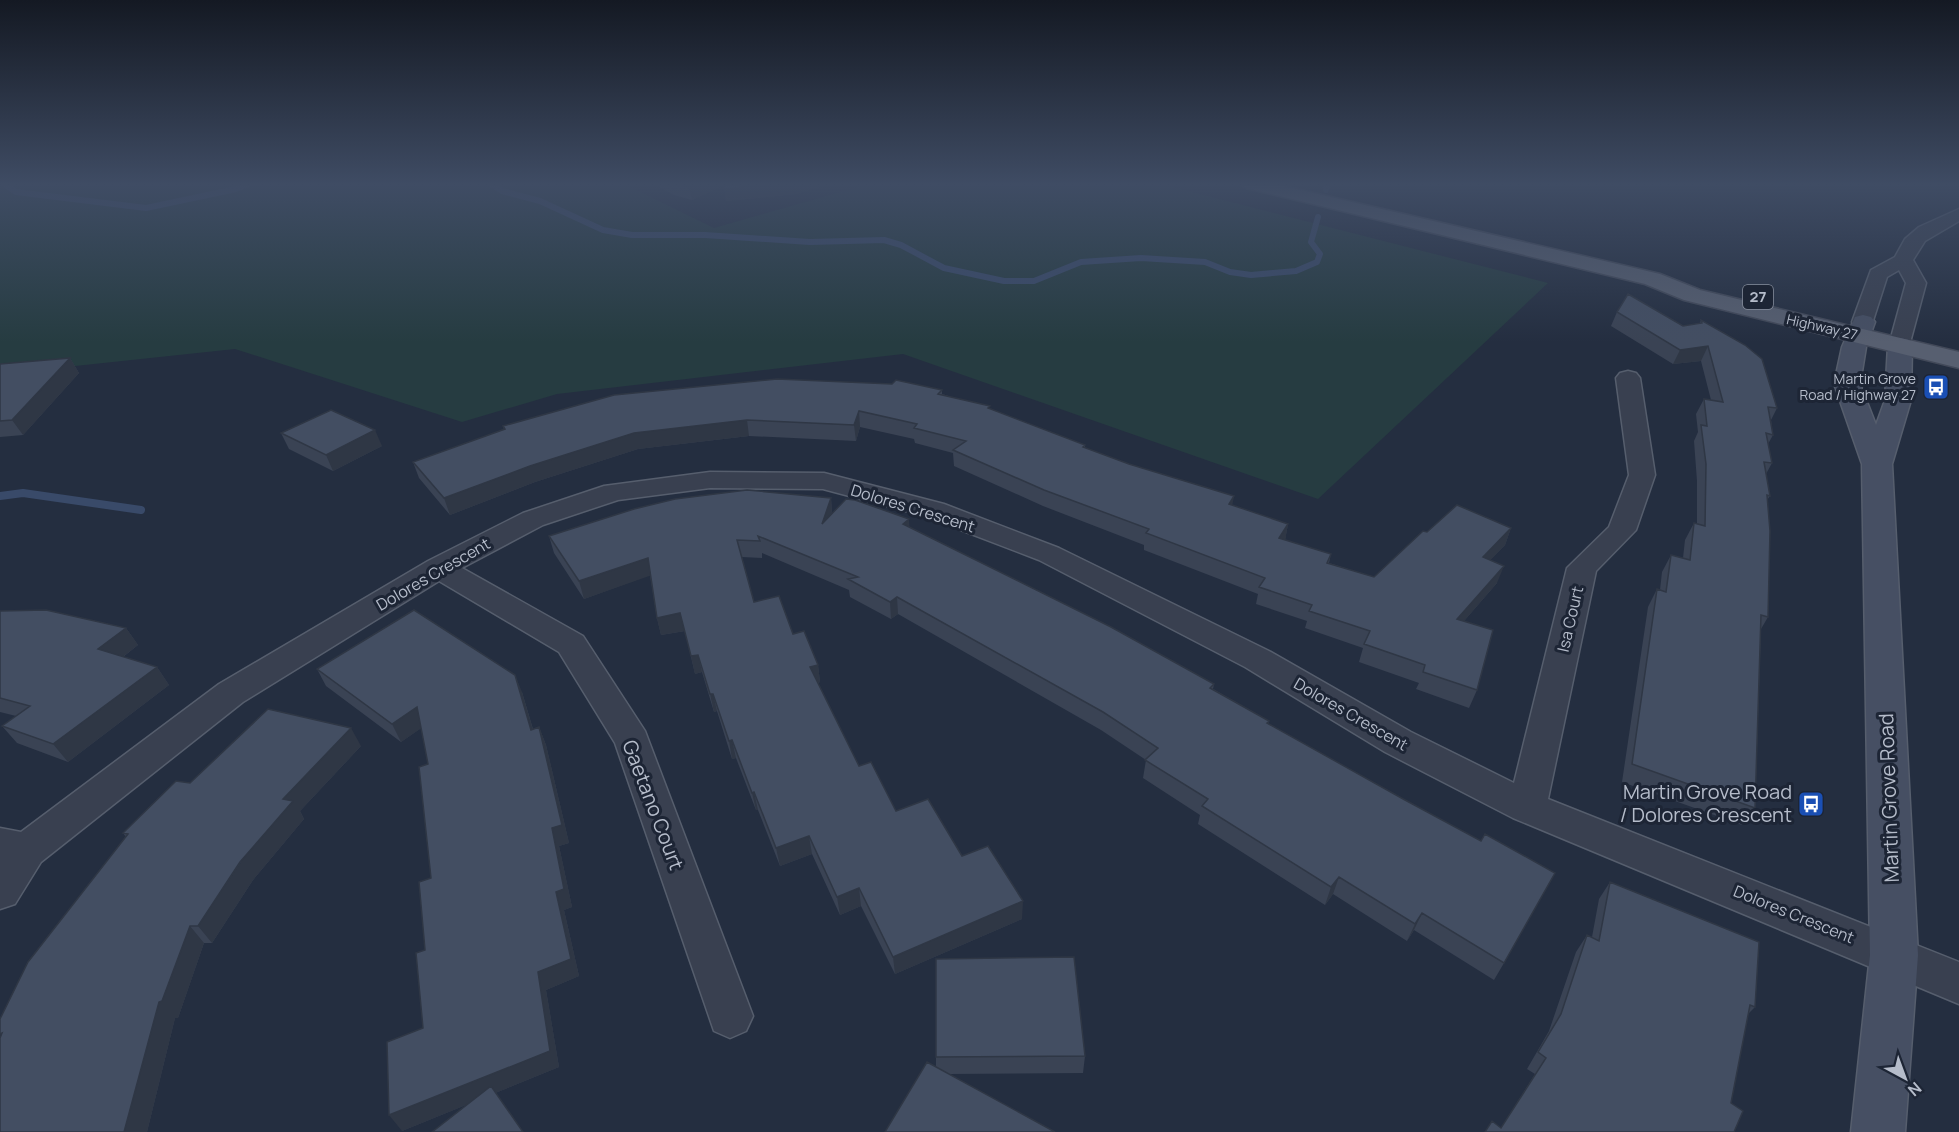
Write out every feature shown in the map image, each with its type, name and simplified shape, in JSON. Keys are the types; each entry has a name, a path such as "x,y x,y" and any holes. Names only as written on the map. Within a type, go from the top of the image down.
{"main road":[{"name":"Highway 27","path":"1469,236 1652,279 1692,294 1902,338 1959,343"},
{"name":"Highway 27","path":"1902,338 1959,360"}],"street":[{"path":"1902,338 1916,283 1903,260 1906,248 1920,236"},
{"path":"1860,329 1878,274 1903,260"},
{"name":"Martin Grove Road","path":"1860,329 1847,384 1877,464 1894,955 1878,1132"},
{"name":"Martin Grove Road","path":"1877,464 1898,400 1902,338"},
{"name":"Isa Court","path":"1527,807 1582,568 1622,530 1642,475 1628,378"},
{"name":"Dolores Crescent","path":"0,891 13,847 231,693 439,568 533,519 614,492 710,480 824,481 934,510 1049,554 1257,659 1398,742 1527,807 1959,983"},
{"name":"Gaetano Court","path":"439,568 571,645 632,741 730,1016"}],"green space":[{"path":"0,236 1364,236 1548,283 1318,499 903,354 557,394 462,422 235,349 0,374"}],"building":[{"path":"1628,294 1683,326 1702,323 1701,320 1745,345 1762,359 1777,408 1768,407 1773,435 1766,433 1772,463 1764,462 1770,496 1767,495 1770,531 1768,617 1761,615 1755,808 1632,764 1657,589 1666,592 1671,555 1690,560 1694,523 1705,526 1706,464 1701,425 1707,426 1704,399 1723,402 1708,346 1680,350 1617,312"},
{"path":"70,358 12,420 0,421 0,364"},
{"path":"777,379 892,384 896,380 942,390 938,394 990,406 988,408 1129,464 1234,496 1229,504 1288,524 1279,538 1331,554 1327,563 1374,577 1423,531 1427,532 1457,505 1511,528 1483,557 1504,566 1457,619 1493,630 1477,690 1423,672 1425,665 1364,644 1370,631 1309,611 1312,605 1259,587 1265,578 1146,533 1149,529 1044,490 953,450 966,441 914,428 917,424 859,411 854,425 747,420 634,433 530,466 444,498 413,462 505,429 503,426 614,395"},
{"path":"331,410 375,430 326,455 281,433"},
{"path":"747,490 831,498 822,524 846,499 909,519 903,524 1111,627 1214,684 1210,688 1269,721 1267,723 1405,800 1481,841 1485,834 1555,873 1504,963 1422,913 1415,924 1339,877 1331,887 1202,806 1208,799 1145,760 1158,748 1103,712 897,597 890,602 848,579 858,577 758,536 760,541 737,540 754,602 779,596 793,634 804,631 818,665 810,667 859,766 871,762 896,811 928,799 962,856 988,846 1023,901 893,957 859,888 837,897 809,836 776,848 732,740 729,741 713,694 710,694 698,655 691,656 680,613 657,618 648,558 579,581 549,536 634,509 675,499"},
{"path":"46,610 126,628 98,649 157,667 53,744 2,726 30,706 0,698 0,611"},
{"path":"414,610 515,675 531,730 539,727 562,825 552,828 564,889 556,892 571,959 538,972 550,1051 389,1115 387,1042 423,1028 416,953 425,950 419,882 431,878 419,767 428,764 417,707 392,724 317,669"},
{"path":"268,709 351,728 283,799 293,801 240,862 198,926 190,926 162,1001 159,1002 124,1132 0,1132 0,1038 2,1033 0,1034 0,1019 28,962 128,834 123,833 176,781 190,783"},
{"path":"1610,882 1759,942 1755,1007 1750,1005 1731,1103 1743,1111 1734,1132 1485,1132 1492,1121 1501,1128 1546,1058 1538,1052 1561,1014 1587,935 1599,941"},
{"path":"1074,957 1085,1056 936,1057 936,959"},
{"path":"927,1062 1055,1132 885,1132"},
{"path":"491,1086 523,1132 432,1132"}],"waterway":[{"path":"717,236 810,242 884,240 901,245 944,268 1004,281 1034,281 1081,262 1141,258 1205,262 1230,272 1251,275 1296,271 1317,262 1320,254 1311,242 1313,236"},
{"path":"0,496 23,493 141,510"}],"place":[{"name":"Martin Grove Road / Highway 27","path":"1936,387"},
{"name":"Martin Grove Road / Dolores Crescent","path":"1811,804"}]}
